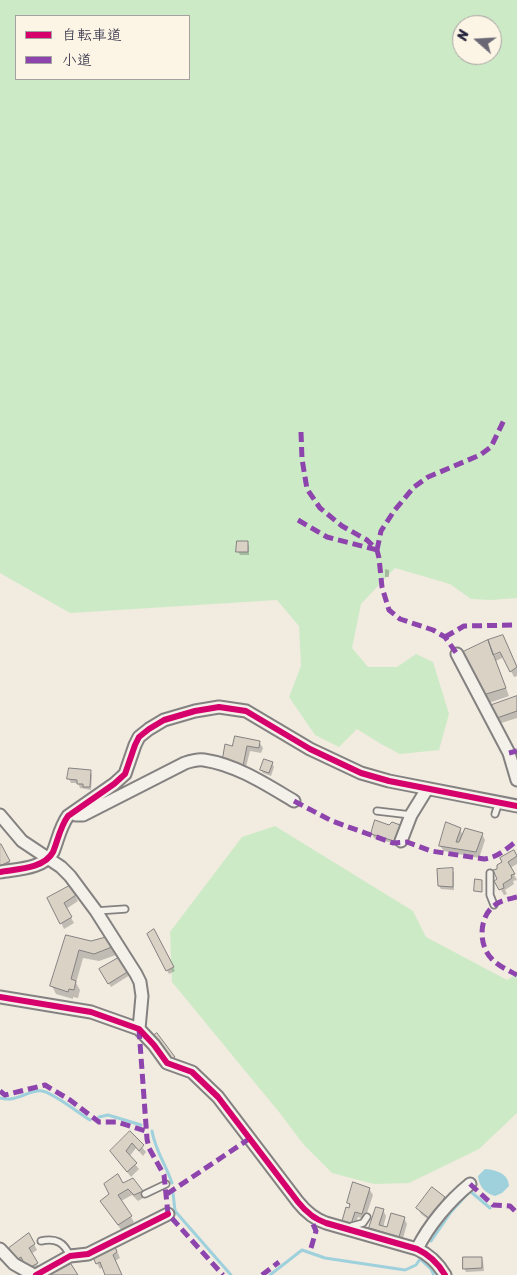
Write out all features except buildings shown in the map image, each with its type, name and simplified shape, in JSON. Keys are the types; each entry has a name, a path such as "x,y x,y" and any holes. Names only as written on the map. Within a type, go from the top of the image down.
{"street":[{"path":"457,654 509,752 517,780"},
{"path":"0,872 33,866 48,859 64,821 125,774 135,745 140,737 149,729 164,720 195,711 219,707 246,711 310,749 361,773 427,789 517,806"},
{"path":"72,814 83,815 185,763 200,760 246,773 294,801"},
{"path":"402,841 411,815 427,789"},
{"path":"0,815 22,841 62,867 70,876 129,961 140,982 146,1000 139,1029"},
{"path":"0,997 91,1012 139,1029 167,1063 192,1072 218,1097 308,1213 320,1221 425,1252 436,1262 445,1275"},
{"path":"417,1249 423,1237 457,1194 470,1184"},
{"path":"0,1249 14,1264 35,1275 70,1256 88,1254 168,1214"}],"lane":[{"path":"495,814 499,802"},
{"path":"377,812 411,815"},
{"path":"490,873 490,894 494,905"},
{"path":"96,912 125,909"},
{"path":"145,1194 166,1184"},
{"path":"350,1230 352,1226 363,1223 367,1217"},
{"path":"41,1241 51,1239 62,1243 70,1256"}],"green space":[{"path":"0,0 517,0 517,598 471,599 450,584 395,568 361,604 352,648 368,667 397,667 416,654 433,662 449,714 439,750 400,754 357,729 339,747 315,735 289,697 301,666 299,626 277,600 70,613 0,573"},
{"path":"275,826 413,911 426,937 507,980 517,974 517,1113 479,1149 409,1183 374,1184 332,1173 304,1145 172,982 170,932 242,837"}],"water":[{"path":"485,1169 497,1171 504,1175 509,1186 502,1193 495,1196 485,1191 481,1186 478,1176"}],"waterway":[{"path":"0,1098 12,1099 32,1092 47,1092 90,1120"},
{"path":"99,1117 108,1115 141,1125"},
{"path":"152,1131 172,1183"},
{"path":"431,1241 451,1212 470,1191 490,1208"},
{"path":"173,1193 175,1211 231,1275"},
{"path":"270,1275 302,1250 325,1258 405,1270 416,1265 420,1259 431,1269 434,1275"}],"marked path":[{"path":"377,550 381,531 394,511 414,487 428,477 480,455 491,447 504,420"},
{"path":"301,432 302,459 307,489 320,508 342,526 367,540 377,550 382,587 389,610 400,619 433,630 445,637 457,654"},
{"path":"298,520 327,537 377,550"},
{"path":"445,637 464,626 517,625"},
{"path":"509,753 517,751"},
{"path":"294,801 332,821 393,843 407,842 431,851 484,859 498,855 517,841"},
{"path":"517,897 495,905 486,916 482,930 484,945 491,958 500,966 517,975"},
{"path":"139,1029 147,1139 149,1148 164,1175 168,1214 223,1275"},
{"path":"0,1091 5,1095 45,1085 70,1100 99,1122 117,1122 146,1131"},
{"path":"167,1194 249,1139"},
{"path":"470,1184 493,1205 510,1206 517,1213"},
{"path":"311,1248 316,1231 312,1222 314,1218"},
{"path":"262,1275 279,1262"}],"cycle path":[{"path":"0,872 29,867 49,858 68,816 114,784 125,774 139,737 149,729 164,720 195,711 219,707 246,711 310,749 361,773 389,781 517,806"},
{"path":"0,997 91,1012 139,1029 167,1063 192,1072 218,1097 310,1215 326,1223 417,1249 433,1260 445,1275"},
{"path":"36,1275 70,1256 88,1254 168,1214"}]}
